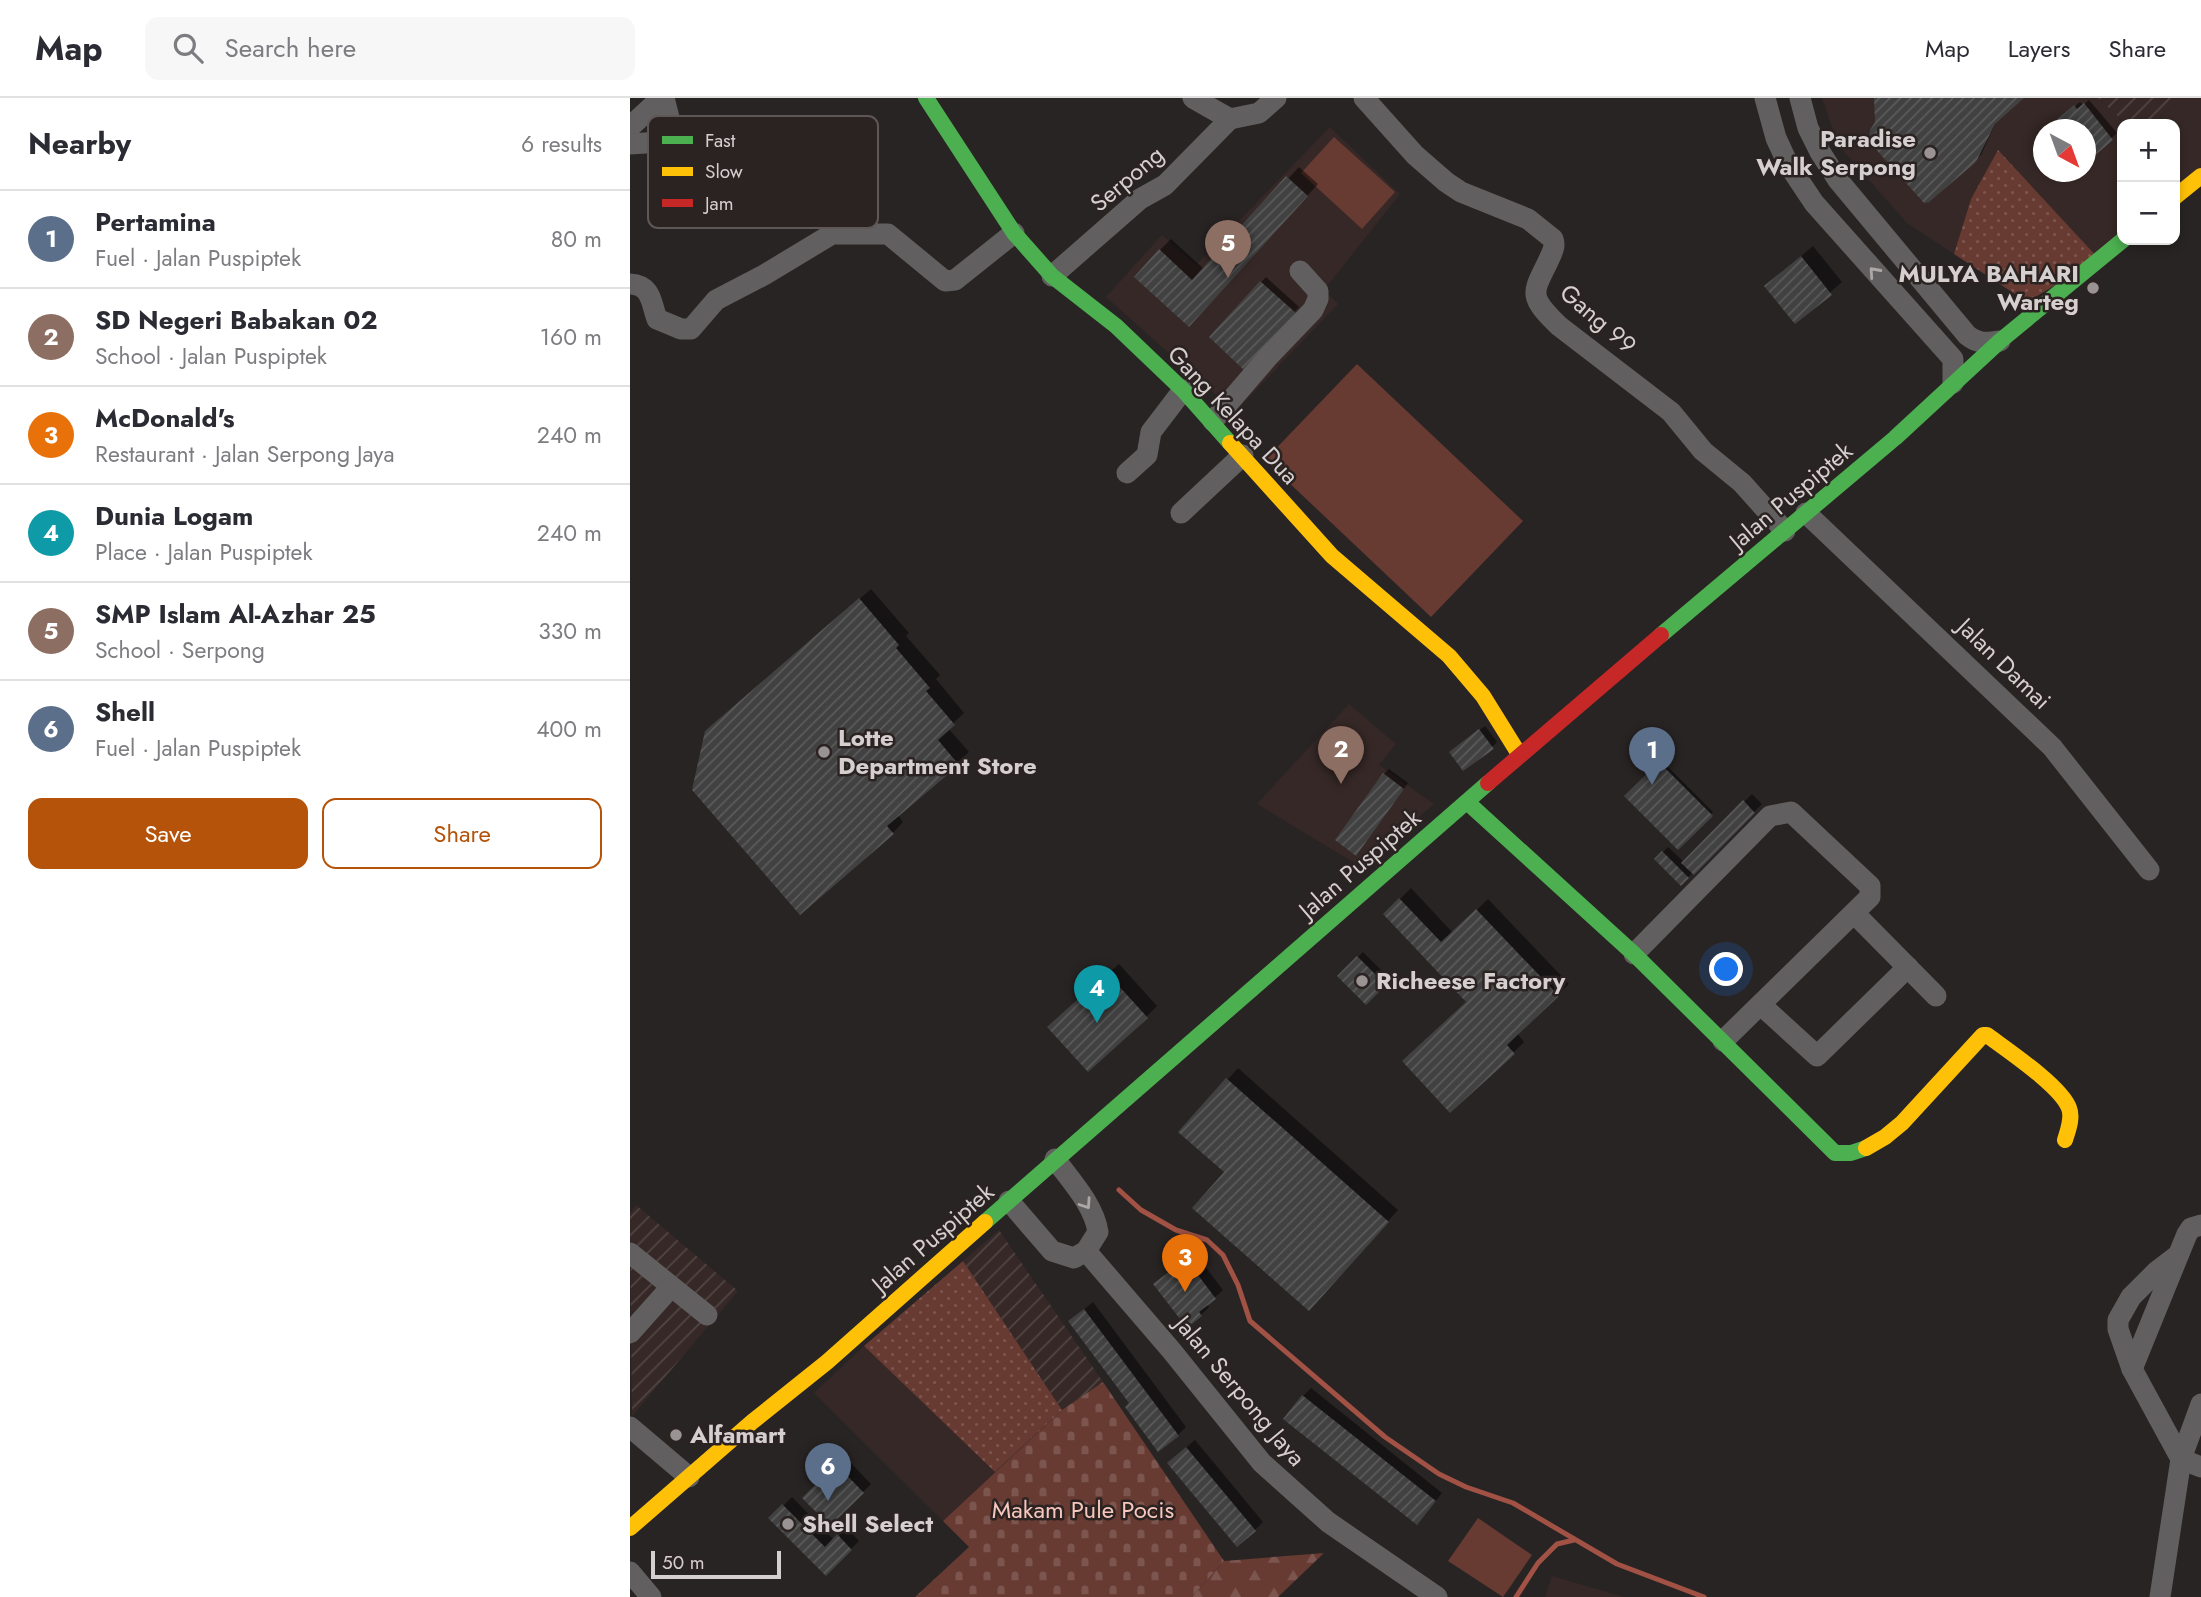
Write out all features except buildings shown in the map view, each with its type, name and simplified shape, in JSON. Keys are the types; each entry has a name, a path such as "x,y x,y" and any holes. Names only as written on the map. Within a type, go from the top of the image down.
{"main road":[{"name":"Gang Kelapa Dua","path":"926,98 1014,233 1052,276 1116,326 1183,390 1332,556 1449,656 1483,696 1519,754"},
{"path":"2180,193 2201,176"},
{"name":"Jalan Puspiptek","path":"630,1528 827,1362 1519,754 1895,438 2000,341 2117,245"},
{"path":"1467,802 1634,954 1831,1150 1840,1154 1862,1151 1873,1145 1912,1113 1979,1037 1987,1035 2068,1105 2069,1124 2065,1140"}],"street":[{"path":"630,127 662,98 667,116"},
{"path":"1193,98 1230,118 1259,113 1276,98"},
{"name":"Gang 99","path":"1364,98 1415,155 1446,182 1461,192 1528,219 1553,239 1555,247 1537,281 1535,292 1544,310 1559,326 1671,412 1703,451 1742,483 1785,531"},
{"path":"1765,98 1776,138 1807,194 1953,359 1953,383"},
{"path":"1800,98 1808,128 1820,152 1856,204 1967,335 1976,342 2000,341"},
{"name":"Serpong","path":"1052,276 1140,199 1165,185 1230,118"},
{"path":"630,144 648,143"},
{"path":"630,284 639,284 650,294 657,319 681,329 691,329 716,300 832,234 888,234 945,281 955,280 1014,233"},
{"path":"1213,421 1313,310 1318,291 1300,271"},
{"path":"1127,473 1147,455 1151,432 1183,390"},
{"path":"1181,513 1243,455"},
{"name":"Jalan Damai","path":"1806,513 2052,747 2149,870"},
{"path":"1634,954 1770,816 1786,811 1791,812 1870,886 1870,897 1723,1041"},
{"path":"1854,913 1936,996"},
{"path":"1762,1005 1817,1056 1908,967"},
{"path":"1009,1201 1052,1251 1074,1258 1086,1251 1098,1233 1097,1222 1055,1159"},
{"path":"2132,1369 2187,1234 2191,1228 2201,1225"},
{"name":"Jalan Serpong Jaya","path":"1086,1251 1171,1350 1262,1463 1328,1522 1437,1597"},
{"path":"630,1253 707,1315"},
{"path":"2178,1255 2131,1297 2118,1321 2132,1369 2181,1459 2201,1467"},
{"path":"630,1333 671,1287"},
{"path":"2160,1597 2181,1459 2201,1404"},
{"path":"630,1427 689,1477"},
{"path":"630,1572 651,1597"}],"shaded area":[{"path":"1822,98 2098,98 2121,119 2117,119 2117,243 2099,259 1971,199 1954,254 1907,223 1838,145"},
{"path":"2098,98 2183,98 2158,119 2121,119"},
{"path":"2183,98 2201,98 2201,169 2180,188 2180,119 2158,119"},
{"path":"1330,127 1400,194 1324,290 1338,304 1235,412 1106,297 1162,235 1196,265"},
{"path":"1349,704 1396,744 1379,765 1434,804 1361,867 1257,804"},
{"path":"636,1205 738,1291 632,1416 630,1213"},
{"path":"999,1230 1103,1382 1062,1410 963,1261"},
{"path":"864,1346 995,1472 943,1521 814,1393"},
{"path":"1552,1576 1624,1597 1545,1597"}],"green space":[{"path":"1334,137 1395,192 1362,229 1301,173"},
{"path":"1998,150 2099,259 2027,302 1954,254 1971,199"},
{"path":"1357,364 1523,521 1431,617 1265,460"},
{"path":"963,1261 1062,1410 995,1472 864,1346"},
{"name":"Makam Pule Pocis","path":"1103,1382 1224,1561 1192,1597 915,1597 969,1547 943,1521 1062,1410"},
{"path":"1478,1518 1532,1555 1503,1597 1448,1561"},
{"path":"1324,1553 1278,1597 1192,1597 1224,1561"}],"waterway":[{"path":"1119,1190 1141,1210 1176,1230 1207,1240 1223,1255 1238,1285 1250,1321 1385,1437 1439,1474 1466,1487 1513,1503 1617,1564 1704,1597"},
{"path":"1516,1597 1538,1563 1557,1544 1574,1540"}],"traffic: fast":[{"path":"926,98 1014,233 1052,276 1116,326 1183,390 1230,443"},
{"path":"1661,635 1895,438 2000,341 2117,245"},
{"path":"985,1222 1488,783"},
{"path":"1467,802 1634,954 1835,1153 1851,1153 1866,1148"}],"traffic: slow":[{"path":"2180,193 2201,176"},
{"path":"1230,443 1332,556 1449,656 1483,696 1519,754"},
{"path":"1866,1148 1902,1123 1983,1035 1987,1035 2032,1069 2064,1099 2070,1116 2065,1140"},
{"path":"630,1528 752,1422 827,1362 985,1222"}],"traffic: jam":[{"path":"1488,783 1661,635"}],"place":[{"name":"Paradise Walk Serpong","path":"1930,153"},
{"name":"SMP Islam Al-Azhar 25","path":"1228,278"},
{"name":"MULYA BAHARI Warteg","path":"2093,288"},
{"name":"Lotte Department Store","path":"824,752"},
{"name":"SD Negeri Babakan 02","path":"1341,784"},
{"name":"Pertamina","path":"1652,785"},
{"name":"Richeese Factory","path":"1362,981"},
{"name":"Dunia Logam","path":"1097,1023"},
{"name":"McDonald's","path":"1185,1292"},
{"name":"Alfamart","path":"676,1435"},
{"name":"Shell","path":"828,1501"},
{"name":"Shell Select","path":"788,1524"}]}
